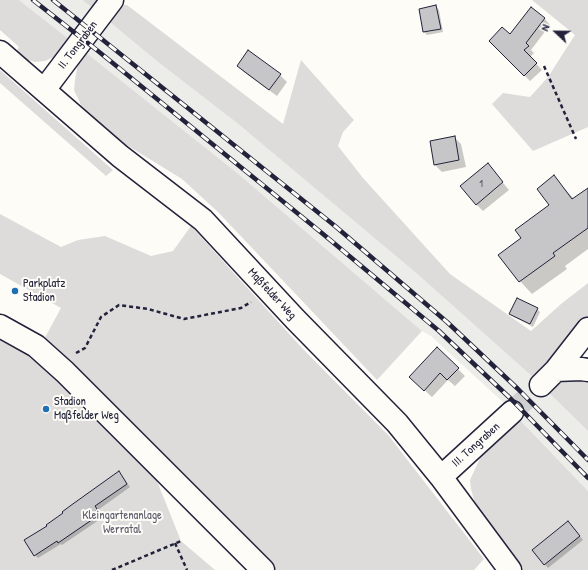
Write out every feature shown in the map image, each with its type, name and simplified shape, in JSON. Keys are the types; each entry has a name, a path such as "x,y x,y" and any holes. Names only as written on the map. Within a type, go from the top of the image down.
{"street":[{"name":"II. Tongraben","path":"44,90 112,0"},
{"name":"Maßfelder Weg","path":"0,52 120,156 203,220 269,291 397,423 441,477 502,566"},
{"path":"0,326 36,346 58,366 263,570"},
{"path":"588,329 548,377 581,369 588,370"},
{"name":"III. Tongraben","path":"441,477 512,412"}],"path":[{"path":"544,66 576,139"},
{"path":"58,366 85,348 101,318 119,305 148,309 184,319 241,308 269,291"},
{"path":"112,570 181,541"},
{"path":"175,543 187,570"}],"shaded area":[{"path":"19,0 82,0 158,62 237,123 415,272 535,379 588,431 588,491 506,405 431,336 422,331 236,172"}],"green space":[{"path":"0,0 19,0 70,40 54,57 45,61 35,62 25,59 16,52 19,47 0,30"},
{"path":"82,0 102,0 95,10"},
{"path":"532,0 588,0 588,127 533,151 492,104 503,93 530,97 548,77 575,35"},
{"path":"119,5 127,5 283,124 301,60 354,120 343,132 338,146 363,178 450,274 531,331 561,304 588,283 588,320 535,379 415,272 237,123 158,62 107,20"},
{"path":"85,52 236,172 422,331 377,380 218,212 182,179 112,136 81,105 74,90 78,63"},
{"path":"0,70 113,170 106,176 0,83"},
{"path":"0,214 61,247 78,240 105,236 151,256 173,251 191,226 303,349 389,436 484,559 474,570 272,570 42,343 61,308 0,274"},
{"name":"Kleingartenanlage Werratal","path":"0,340 46,366 151,466 181,541 215,570 0,570"},
{"path":"588,377 588,431 545,389 560,381"},
{"path":"520,420 588,491 588,570 522,570 475,503 470,480 481,456"}],"building":[{"path":"436,5 441,29 423,32 419,9"},
{"path":"531,7 545,18 526,43 529,46 524,50 537,63 524,76 489,41 502,27 510,34"},
{"path":"248,50 281,74 269,90 237,66"},
{"path":"455,136 459,160 434,165 430,141"},
{"path":"488,163 503,182 476,205 460,186"},
{"path":"554,175 572,199 588,188 588,228 553,253 555,256 519,282 498,255 521,238 515,230 549,205 537,189"},
{"path":"517,298 538,308 530,324 509,314"},
{"path":"437,347 459,368 447,380 440,373 424,391 409,377"},
{"path":"119,471 127,484 95,506 97,509 93,513 96,517 58,543 57,541 34,556 24,540 47,526 46,525 63,513 62,512"},
{"path":"568,521 580,536 544,565 532,550"}],"tunnel":[{"path":"512,412 541,385"}],"railway":[{"path":"33,0 323,234 439,331 511,399 588,478"},
{"path":"53,0 335,226 447,322 518,389 588,460"}],"place":[{"name":"Parkplatz Stadion","path":"15,291"},
{"name":"Stadion Maßfelder Weg","path":"46,409"}]}
